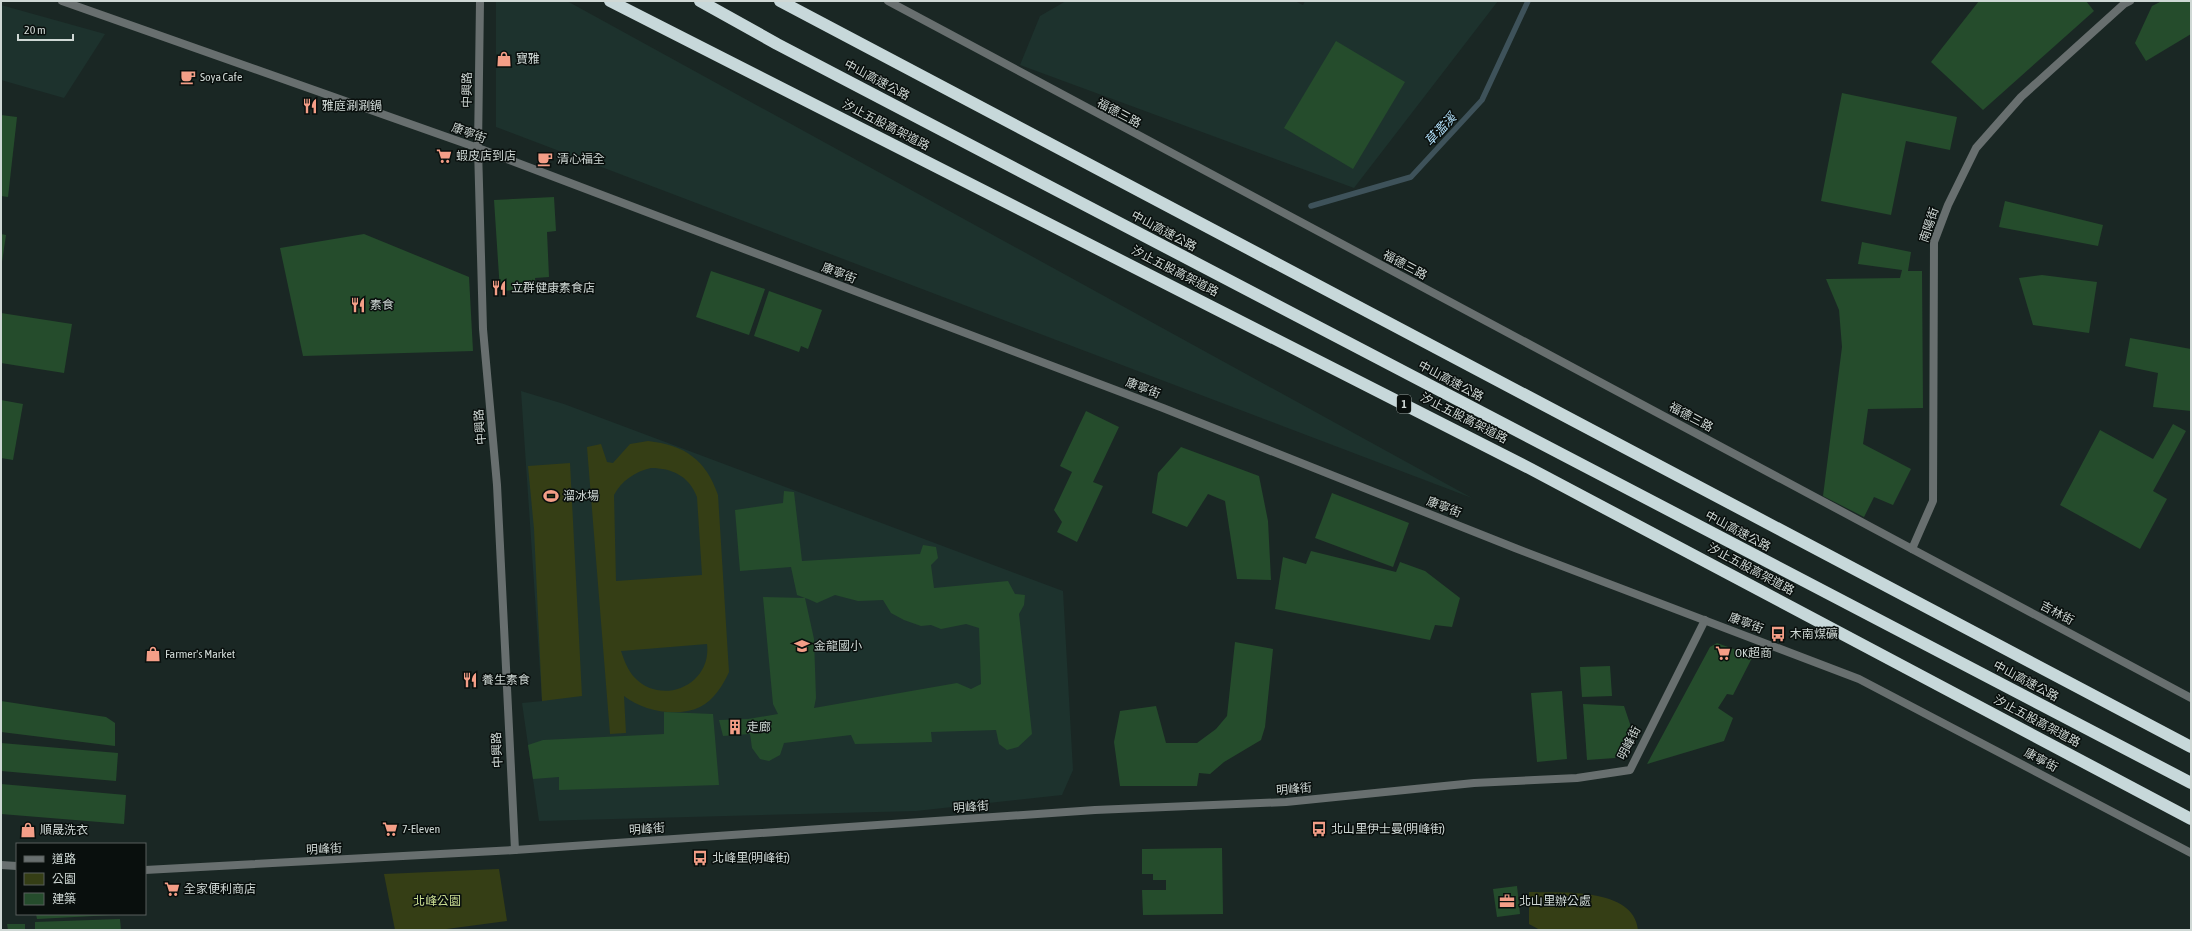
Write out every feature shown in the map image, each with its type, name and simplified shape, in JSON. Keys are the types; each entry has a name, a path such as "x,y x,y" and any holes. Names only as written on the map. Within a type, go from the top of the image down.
{"highway":[{"name":"汐止五股高架道路","path":"610,1 1529,468 2191,819"},
{"name":"中山高速公路","path":"700,1 777,44 2191,783"},
{"name":"中山高速公路","path":"780,1 2191,747"}],"street":[{"name":"康寧街","path":"62,1 478,148 1163,408 1500,542 1859,679 2191,853"},
{"name":"中興路","path":"480,1 478,148 483,329 497,485 515,850"},
{"name":"福德三路","path":"888,1 1912,548"},
{"name":"南陽街","path":"1912,548 1933,501 1934,242 1948,205 1976,148 2021,97 2124,4 2130,1"},
{"name":"吉林街","path":"1912,548 2191,698"},
{"name":"明峰街","path":"146,870 515,850 1095,810 1286,802 1474,783 1577,778 1630,770 1705,620"},
{"path":"1,865 16,866"}],"shaded area":[{"path":"496,1 567,1 1472,498 496,127"},
{"path":"1066,1 1295,1 1303,5 1305,1 1498,1 1354,188 1020,65 1040,16"},
{"path":"1,5 105,34 64,98 1,80"},
{"name":"金龍國小","path":"521,391 564,404 1063,591 1073,770 1062,795 916,811 539,821 522,703 542,701"}],"green space":[{"path":"648,441 673,446 692,456 707,472 713,483 718,495 729,672 721,687 710,700 700,707 691,710 671,712 650,709 641,706 624,696 626,733 610,734 587,447 601,444 607,462 613,463 630,444","holes":["659,468 679,475 694,490 697,497 702,575 616,581 614,495 621,485 630,477 645,469","707,644 706,658 702,671 694,680 683,687 671,690 658,690 646,686 635,678 628,669 621,651"]},
{"path":"570,463 582,696 542,701 534,529 528,466"},
{"name":"北峰公園","path":"499,869 507,921 439,930 395,930 384,874"},
{"path":"1529,892 1576,893 1610,899 1624,906 1633,916 1638,930 1540,930 1529,924"}],"building":[{"path":"1979,1 2086,1 2094,11 1983,110 1931,62"},
{"path":"2162,1 2191,1 2191,34 2146,61 2135,43 2152,6"},
{"path":"1336,41 1405,82 1353,169 1284,128"},
{"path":"1842,93 1957,117 1950,150 1906,141 1891,215 1821,201"},
{"path":"1,115 17,117 8,197 1,196"},
{"path":"554,197 556,231 547,232 549,277 535,278 536,289 500,291 494,200"},
{"path":"2005,201 2103,225 2098,246 1999,227"},
{"path":"1,234 6,235 2,262 1,262"},
{"path":"364,234 469,277 473,351 303,356 280,248"},
{"path":"1862,242 1911,252 1908,271 1922,271 1923,408 1868,409 1863,444 1911,469 1893,505 1874,497 1864,517 1823,496 1842,347 1839,310 1826,279 1900,278 1902,270 1858,264"},
{"path":"711,271 765,289 749,335 696,317"},
{"path":"2042,275 2097,282 2089,333 2033,325 2019,278"},
{"path":"769,291 822,310 808,349 801,346 799,352 754,336"},
{"path":"1,313 72,324 64,373 1,363"},
{"path":"2130,338 2191,349 2191,411 2153,407 2158,373 2125,366"},
{"path":"1,400 23,404 13,460 1,458"},
{"path":"1086,411 1119,427 1093,482 1103,486 1077,542 1057,532 1062,522 1054,510 1072,472 1060,466"},
{"path":"2173,424 2186,431 2153,491 2167,499 2140,549 2060,505 2100,430 2153,459"},
{"path":"1181,447 1259,476 1268,521 1271,580 1237,579 1225,501 1208,494 1187,527 1152,513 1158,473"},
{"path":"784,491 794,492 802,561 920,554 923,545 936,547 938,558 931,565 934,588 1008,581 1015,594 1025,595 1024,605 1019,614 1032,734 1018,747 1007,750 999,744 996,730 931,732 932,742 855,744 851,735 784,743 780,755 769,761 760,759 752,748 750,734 723,736 719,720 748,719 778,714 773,704 763,597 805,598 797,595 791,567 740,571 735,510 783,503","holes":["835,595 858,601 883,600 891,613 904,620 921,626 931,625 941,629 966,624 979,628 981,684 971,689 957,683 814,708 816,698 814,639 805,598 817,603"]},
{"path":"1332,493 1409,523 1393,567 1315,538"},
{"path":"1311,551 1396,572 1400,562 1425,571 1460,598 1452,627 1435,625 1430,640 1275,609 1283,557 1306,564"},
{"path":"1235,642 1273,649 1265,727 1261,740 1224,762 1210,774 1199,773 1197,786 1120,786 1114,742 1120,711 1156,706 1166,743 1197,743 1216,729 1227,716"},
{"path":"1717,643 1753,656 1733,695 1727,694 1718,708 1733,718 1724,741 1647,764 1710,647"},
{"path":"1610,666 1612,696 1582,697 1580,667"},
{"path":"1562,691 1567,759 1537,762 1531,693"},
{"path":"1,701 106,717 115,723 115,746 1,732"},
{"path":"1583,704 1624,706 1631,727 1615,758 1587,760"},
{"path":"664,712 713,714 719,785 559,790 559,777 533,779 528,745 543,740 664,734"},
{"path":"1,743 118,753 116,781 1,771"},
{"path":"1,784 126,795 124,824 1,814"},
{"path":"1222,848 1223,914 1143,915 1142,890 1166,890 1166,880 1153,880 1153,874 1142,874 1142,849"},
{"name":"北山里辦公處","path":"1517,886 1520,914 1497,917 1493,889"},
{"path":"36,915 113,915 37,919"},
{"path":"120,919 121,930 35,930 35,922"},
{"path":"7,924 25,924 25,930 8,930"}],"waterway":[{"name":"草濫溪","path":"1311,206 1411,177 1482,100 1528,1"}],"place":[{"name":"寶雅","path":"504,59"},
{"name":"Soya Cafe","path":"188,77"},
{"name":"雅庭涮涮鍋","path":"310,106"},
{"name":"蝦皮店到店","path":"444,156"},
{"name":"清心福全","path":"545,159"},
{"name":"立群健康素食店","path":"499,288"},
{"name":"素食","path":"358,305"},
{"name":"溜冰場","path":"551,496"},
{"name":"木南煤礦","path":"1778,634"},
{"name":"金龍國小","path":"802,646"},
{"name":"OK超商","path":"1723,653"},
{"name":"Farmer's Market","path":"153,654"},
{"name":"養生素食","path":"470,680"},
{"name":"走廊","path":"735,727"},
{"name":"7-Eleven","path":"390,829"},
{"name":"北山里伊士曼(明峰街)","path":"1319,829"},
{"name":"順晟洗衣","path":"28,830"},
{"name":"北峰里(明峰街)","path":"700,858"},
{"name":"全家便利商店","path":"172,889"},
{"name":"北山里辦公處","path":"1507,901"}]}
